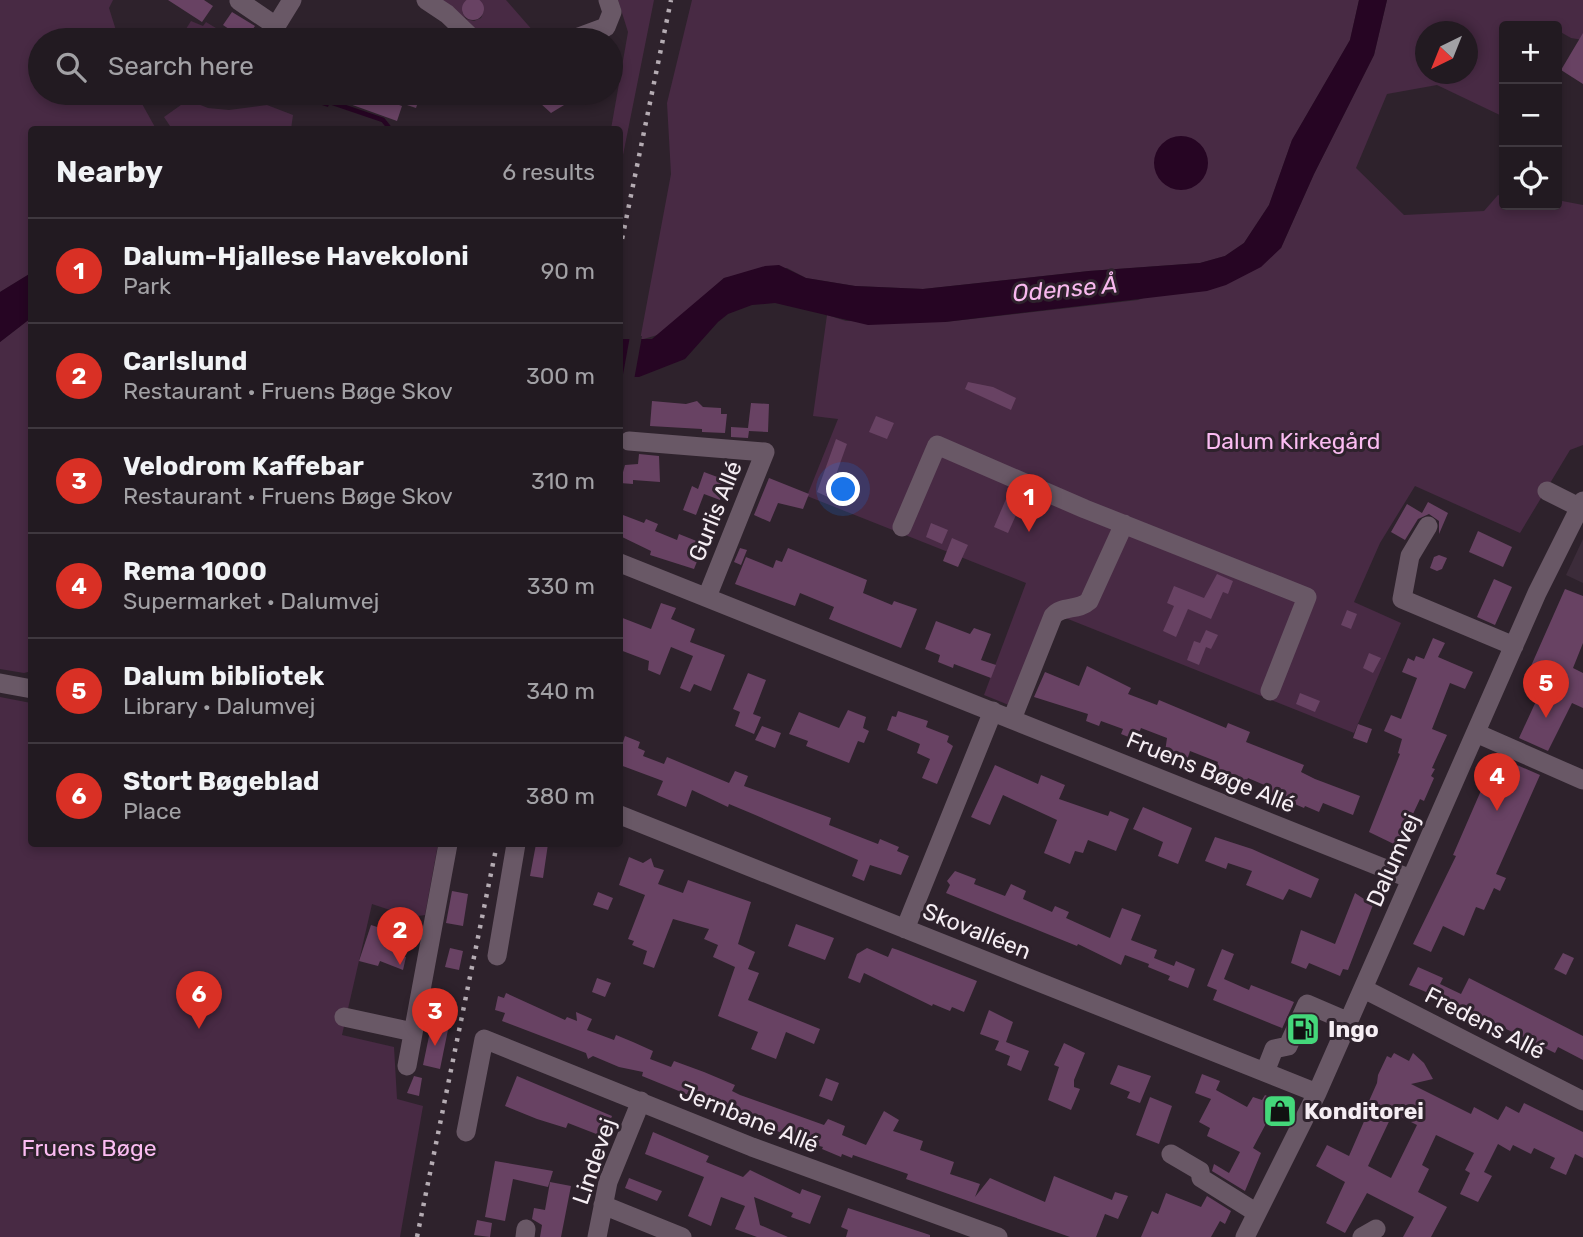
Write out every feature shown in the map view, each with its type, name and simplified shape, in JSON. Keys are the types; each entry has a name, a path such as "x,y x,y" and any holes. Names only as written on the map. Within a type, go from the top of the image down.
{"street":[{"path":"236,0 274,27 292,0"},
{"path":"426,0 447,14 460,28"},
{"path":"603,28 612,12 608,0"},
{"name":"Gurlis Allé","path":"629,441 765,452 707,597"},
{"path":"902,527 937,445 1307,597 1270,691"},
{"path":"1547,491 1581,504"},
{"name":"Dalumvej","path":"1245,1237 1317,1093 1514,646 1581,504"},
{"path":"1012,719 1053,616 1058,611 1080,607 1088,601 1124,524"},
{"path":"1428,526 1410,556 1402,599 1514,646"},
{"name":"Fruens Bøge Allé","path":"623,565 1412,879"},
{"path":"0,683 28,688"},
{"path":"905,929 993,711"},
{"path":"1476,733 1583,780"},
{"name":"Skovalléen","path":"623,816 1317,1093"},
{"path":"407,1066 447,847"},
{"path":"497,956 515,847"},
{"name":"Fredens Allé","path":"1364,989 1583,1101"},
{"path":"1265,1072 1274,1049 1288,1046 1307,1004 1349,1023"},
{"path":"344,1017 413,1032"},
{"name":"Jernbane Allé","path":"466,1132 484,1038 752,1147 998,1237"},
{"name":"Lindevej","path":"597,1237 608,1182 641,1101"},
{"path":"1171,1154 1200,1171 1200,1178 1257,1213"},
{"path":"603,1205 682,1237"}],"shaded area":[{"path":"1583,539 1583,583 1566,575"}],"green space":[{"path":"0,0 113,0 109,8 115,28 28,28 28,105 143,105 154,126 28,126 28,275 0,292"},
{"path":"432,0 467,0 462,12 466,19 474,21 481,18 484,11 478,0 506,0 530,28 465,28"},
{"path":"618,0 654,0 623,155 623,126 612,126 615,105 623,105 623,61 628,32"},
{"path":"692,0 1359,0 1350,40 1292,140 1269,205 1244,243 1225,256 1200,263 1089,271 923,289 855,286 806,278 787,268 724,278 661,334 640,340 671,174 667,103"},
{"name":"Dalum Kirkegård","path":"1387,0 1583,0 1583,40 1562,33 1562,21 1499,21 1499,115 1437,85 1387,94 1356,168 1404,215 1484,211 1498,195 1499,210 1562,210 1562,201 1583,205 1583,445 1570,450 1520,533 1415,486 1380,543 1354,602 1401,623 1354,733 1058,615 1021,710 984,695 1026,583 807,496 838,419 813,416 827,315 846,321 945,322 1138,300 1281,248 1314,174 1374,55"},
{"path":"191,21 203,26 206,22 216,28 187,28"},
{"path":"181,105 229,110 267,105 293,115 291,126 170,126 164,117"},
{"path":"28,320 28,672 24,673 0,669 0,342"},
{"name":"Fruens Bøge","path":"0,697 28,702 28,847 437,847 425,915 411,917 372,904 342,1035 394,1047 397,1099 423,1106 400,1237 0,1237"}],"water":[{"name":"Odense Å","path":"1359,0 1387,0 1374,55 1314,174 1281,248 1261,267 1226,285 1207,291 945,322 868,325 775,303 752,305 728,314 718,322 685,359 639,377 623,377 623,339 652,339 724,278 765,266 779,265 806,278 855,286 923,289 1089,271 1200,263 1225,256 1244,243 1269,205 1292,140 1350,40"},
{"path":"1186,136 1196,140 1204,148 1208,163 1204,178 1196,186 1176,190 1166,186 1158,178 1154,158 1158,148 1166,140"},
{"path":"28,275 28,320 0,342 0,292"}],"pier":[{"path":"630,336 642,336 634,380 623,380"}],"building":[{"path":"477,-1 483,5 481,17 473,20 465,17 462,9 465,1"},
{"path":"168,0 204,0 213,6 202,22"},
{"path":"232,12 255,26 227,28 223,25"},
{"path":"1583,33 1583,84 1562,68"},
{"path":"353,105 402,106 397,121"},
{"path":"542,105 564,105 551,113"},
{"path":"968,382 993,387 1016,398 1011,410 965,389"},
{"path":"652,401 686,404 697,401 703,407 721,408 721,414 727,414 725,433 650,426"},
{"path":"751,403 769,404 768,432 749,431 748,438 731,437 731,427 748,428"},
{"path":"876,416 894,423 887,439 869,432"},
{"path":"836,439 847,444 828,497 817,492"},
{"path":"639,454 659,456 660,482 633,480 633,484 623,483 625,465 638,464"},
{"path":"704,472 720,478 723,473 736,478 732,489 729,487 720,500 704,494 696,515 683,510 692,486 698,489"},
{"path":"769,478 809,494 803,509 778,503 770,522 754,515"},
{"path":"1009,492 1039,506 1032,522 1016,515 1008,533 994,527"},
{"path":"1428,502 1448,513 1439,534 1439,521 1429,514 1418,519 1405,540 1391,532 1407,504 1422,513"},
{"path":"623,515 644,523 646,519 658,524 655,531 677,540 679,534 704,544 694,569 650,555 651,551 623,537"},
{"path":"931,523 948,530 942,544 926,537"},
{"path":"1478,531 1512,547 1503,567 1469,552"},
{"path":"952,538 968,545 958,567 943,561"},
{"path":"740,548 747,550 741,565 734,562"},
{"path":"788,548 867,580 863,593 892,605 894,601 917,609 901,648 829,619 834,607 800,593 795,606 735,584 746,557 773,568 776,560 782,562"},
{"path":"1439,555 1447,558 1442,569 1437,571 1430,568 1434,557"},
{"path":"1217,574 1233,581 1228,594 1223,592 1211,619 1188,609 1176,637 1163,631 1174,606 1167,603 1174,586 1204,598"},
{"path":"1494,579 1512,587 1495,625 1477,617"},
{"path":"1565,589 1583,596 1583,643 1573,668 1583,673 1583,708 1572,703 1548,751 1519,738 1549,673 1531,666"},
{"path":"661,603 676,608 671,619 695,629 690,642 725,655 711,691 694,684 690,692 680,688 693,656 671,647 660,675 648,670 649,661 623,651 623,618 651,629"},
{"path":"1347,610 1357,614 1351,629 1341,625"},
{"path":"936,621 970,634 974,628 991,634 981,660 996,665 991,678 954,664 953,668 938,662 940,655 925,649"},
{"path":"1206,630 1218,635 1211,649 1206,647 1199,665 1187,660 1194,641 1200,643"},
{"path":"1433,638 1445,643 1438,657 1473,672 1465,689 1450,683 1432,729 1447,735 1432,768 1435,769 1431,776 1434,778 1424,801 1420,799 1398,846 1369,832 1400,754 1398,753 1402,739 1384,731 1391,715 1401,719 1417,678 1402,672 1408,658 1414,661 1416,656 1424,659"},
{"path":"1369,653 1381,658 1373,673 1363,668"},
{"path":"1087,666 1131,688 1128,694 1157,705 1159,700 1226,728 1228,723 1250,732 1246,742 1304,765 1301,772 1360,796 1353,815 1323,803 1319,812 1305,806 1304,808 1267,792 1269,787 1248,778 1246,782 1215,769 1218,762 1190,751 1187,760 1165,752 1167,738 1141,728 1136,740 1121,734 1123,729 1101,721 1099,726 1086,721 1088,714 1034,697 1045,672 1079,686"},
{"path":"748,673 766,680 753,714 761,717 754,734 735,726 740,712 733,709"},
{"path":"1300,693 1320,701 1315,712 1296,704"},
{"path":"848,710 866,717 863,728 869,731 864,743 858,741 849,763 806,746 808,741 789,734 799,712 839,728"},
{"path":"898,711 928,721 926,727 949,736 947,742 953,746 937,784 922,778 930,759 917,753 920,744 887,730 892,716 896,717"},
{"path":"1358,724 1372,729 1367,743 1353,738"},
{"path":"762,726 781,733 775,748 755,740"},
{"path":"625,736 640,742 638,748 645,751 643,756 664,764 667,757 729,783 735,771 748,776 744,786 831,818 829,825 878,844 880,839 899,847 897,851 909,856 901,875 870,865 864,881 852,876 858,860 729,804 728,807 692,790 686,807 657,795 663,781 623,766"},
{"path":"1496,756 1540,775 1496,874 1506,878 1500,891 1494,888 1484,910 1476,907 1464,936 1443,926 1431,952 1413,944 1456,856 1453,855"},
{"path":"995,765 1038,784 1041,775 1065,785 1059,799 1108,816 1110,811 1129,819 1116,851 1088,840 1083,853 1075,851 1070,864 1044,853 1057,820 1003,795 990,825 971,817"},
{"path":"1143,807 1192,828 1178,864 1158,856 1163,842 1133,829"},
{"path":"1215,837 1252,849 1319,879 1311,898 1289,889 1283,900 1246,885 1252,871 1228,863 1226,869 1205,861"},
{"path":"535,847 548,847 543,878 530,876"},
{"path":"629,857 643,863 651,858 654,867 664,870 658,884 683,893 688,880 751,902 738,944 755,952 748,969 759,973 748,1000 820,1029 814,1044 786,1032 776,1059 751,1049 758,1032 718,1016 735,967 713,957 718,945 704,939 709,929 673,919 654,968 643,964 647,951 632,945 634,941 628,939 645,895 619,885"},
{"path":"955,871 976,879 974,884 1005,896 1011,884 1026,891 1023,899 1052,912 1055,906 1069,912 1066,918 1110,938 1122,908 1141,915 1131,940 1157,950 1154,958 1174,966 1176,961 1195,969 1188,988 1168,980 1170,976 1148,967 1149,964 1125,955 1121,965 1078,944 1077,946 946,893 950,885 947,881"},
{"path":"452,891 468,894 463,926 446,923"},
{"path":"598,892 613,898 608,910 593,905"},
{"path":"1355,893 1373,905 1348,970 1343,969 1340,976 1309,963 1306,969 1291,963 1301,930 1335,944"},
{"path":"796,924 834,938 825,960 788,946"},
{"path":"371,925 405,936 399,955 406,957 403,970 380,961 378,966 359,961"},
{"path":"450,948 463,951 459,970 445,967"},
{"path":"867,948 888,957 892,948 977,981 964,1012 952,1007 950,1011 933,1004 932,1006 864,973 860,983 848,978 857,954"},
{"path":"1222,949 1234,954 1224,979 1249,990 1251,985 1294,1002 1281,1031 1282,1028 1213,1000 1217,990 1207,986"},
{"path":"1563,953 1574,958 1566,975 1554,969"},
{"path":"1418,967 1443,978 1440,984 1461,994 1469,978 1583,1036 1583,1060 1558,1047 1555,1053 1453,1003 1409,985"},
{"path":"597,978 611,983 605,997 592,992"},
{"path":"506,993 565,1020 567,1017 577,1021 576,1012 592,1019 587,1030 614,1040 616,1035 653,1051 650,1059 671,1067 674,1061 704,1072 735,1085 732,1091 740,1095 824,1125 828,1119 845,1126 842,1135 866,1145 884,1111 899,1120 893,1131 923,1141 920,1150 954,1162 950,1174 980,1184 975,1197 990,1178 1045,1202 1054,1176 1112,1200 1115,1192 1128,1196 1118,1219 1105,1214 1096,1237 1070,1237 906,1179 908,1174 853,1155 852,1158 842,1154 841,1157 822,1149 823,1147 799,1140 642,1076 643,1072 619,1067 593,1056 588,1059 586,1053 502,1021 505,1013 495,1010 498,996 504,998"},
{"path":"989,1010 1013,1022 1006,1042 1029,1051 1021,1071 1007,1065 1010,1056 995,1050 999,1041 980,1034"},
{"path":"433,1017 450,1020 440,1069 423,1065"},
{"path":"1064,1043 1085,1053 1074,1080 1074,1087 1080,1089 1071,1110 1048,1100 1059,1067 1054,1065"},
{"path":"1394,1053 1409,1061 1413,1053 1424,1063 1433,1079 1411,1084 1471,1114 1474,1107 1498,1120 1506,1106 1519,1113 1524,1103 1583,1132 1583,1158 1575,1154 1566,1175 1550,1168 1555,1158 1534,1148 1531,1154 1513,1145 1510,1151 1498,1144 1484,1172 1492,1176 1478,1202 1460,1194 1470,1173 1465,1170 1474,1153 1436,1135 1422,1165 1429,1169 1418,1192 1447,1207 1431,1237 1403,1237 1414,1217 1367,1193 1345,1233 1326,1223 1345,1182 1316,1166 1327,1145 1349,1156 1372,1103 1369,1101 1378,1075 1387,1056 1391,1058","holes":["1393,1113 1417,1125 1391,1178 1368,1166"]},
{"path":"1118,1065 1151,1076 1140,1103 1127,1098 1130,1092 1110,1084"},
{"path":"1202,1074 1220,1081 1216,1090 1247,1107 1253,1097 1262,1100 1265,1095 1289,1106 1280,1124 1269,1118 1253,1148 1261,1153 1245,1191 1212,1171 1214,1164 1229,1173 1240,1152 1207,1136 1210,1128 1199,1122 1211,1099 1195,1093"},
{"path":"414,1076 422,1078 419,1096 407,1093"},
{"path":"517,1076 612,1116 604,1137 568,1123 566,1128 537,1119 505,1106"},
{"path":"826,1078 839,1083 832,1101 819,1096"},
{"path":"1150,1097 1172,1106 1159,1144 1136,1135"},
{"path":"653,1132 709,1156 706,1162 743,1177 750,1170 800,1194 802,1189 821,1196 810,1224 791,1217 793,1213 754,1197 760,1225 788,1237 757,1237 735,1229 745,1206 721,1197 711,1226 688,1216 704,1177 645,1154"},
{"path":"495,1161 553,1171 548,1187 513,1179 505,1221 485,1217"},
{"path":"629,1178 662,1191 657,1201 625,1188"},
{"path":"550,1182 571,1186 561,1237 540,1237 542,1225 532,1219 534,1208 545,1210"},
{"path":"1166,1193 1201,1207 1207,1196 1231,1211 1225,1224 1220,1221 1211,1237 1141,1237 1152,1211 1158,1214"},
{"path":"848,1208 930,1237 846,1237 848,1230 841,1227"},
{"path":"477,1220 492,1223 490,1237 474,1235"}],"waterway":[{"path":"339,105 383,120 388,126"}],"railway":[{"path":"623,234 671,0"},
{"path":"417,1237 496,847"}],"place":[{"name":"Dalum-Hjallese Havekoloni","path":"1029,532"},
{"name":"Dalum bibliotek","path":"1546,718"},
{"name":"Rema 1000","path":"1497,811"},
{"name":"Carlslund","path":"400,965"},
{"name":"Stort Bøgeblad","path":"199,1029"},
{"name":"Ingo","path":"1303,1029"},
{"name":"Velodrom Kaffebar","path":"435,1046"},
{"name":"Konditorei","path":"1280,1111"}]}
